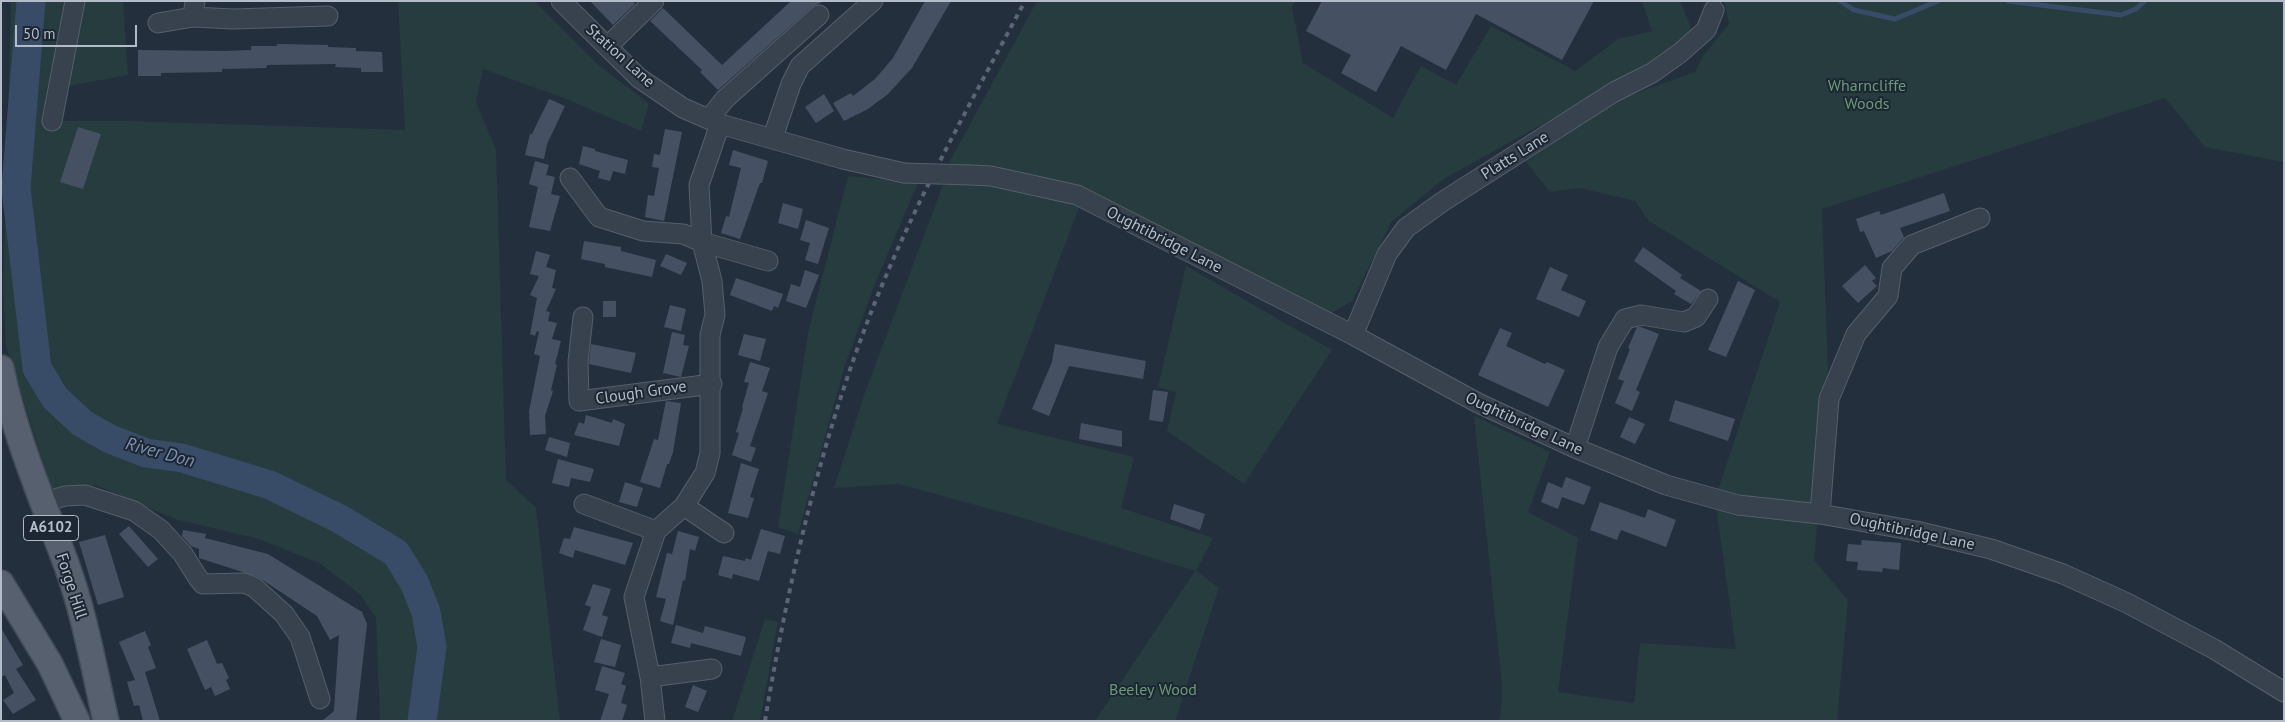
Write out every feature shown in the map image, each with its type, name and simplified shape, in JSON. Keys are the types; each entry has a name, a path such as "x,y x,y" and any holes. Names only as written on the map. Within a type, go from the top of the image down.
{"main road":[{"name":"Forge Hill","path":"1,368 8,404 42,503 75,590 106,721"},
{"path":"1,583 50,664 73,711 98,688"}],"street":[{"path":"52,121 75,1"},
{"name":"Station Lane","path":"561,1 639,78 683,108 715,122 773,138"},
{"path":"608,46 654,1"},
{"path":"773,138 791,84 800,66 873,1"},
{"name":"Platts Lane","path":"1353,336 1387,254 1406,228 1442,202 1614,92 1652,73 1680,53 1706,30 1717,4"},
{"path":"158,23 194,9 233,19 328,16"},
{"name":"Clough Grove","path":"655,721 650,677 634,597 656,531 684,506 705,473 710,453 712,384 710,335 715,315 712,281 702,242 699,185 715,122 725,99 819,15"},
{"name":"Oughtibridge Lane","path":"773,138 843,159 904,172 991,176 1077,196 1353,336 1478,403 1575,448 1666,485 1730,503 1820,514 1916,530 1990,549 2063,574 2127,603 2214,649 2284,692"},
{"path":"570,178 599,217 643,231 682,234 702,242 768,261"},
{"path":"1820,514 1829,400 1856,334 1888,296 1892,268 1912,245 1980,218"},
{"path":"1575,448 1608,347 1625,319 1641,315 1684,322 1696,317 1708,299"},
{"name":"Clough Grove","path":"583,317 578,362 579,401 712,384"},
{"path":"42,503 65,496 85,495 134,511 161,530 183,554 203,584 244,583 254,587 292,623 300,637 320,699"},
{"path":"584,504 656,531"},
{"path":"684,506 724,533"},
{"path":"650,677 712,669"}],"green space":[{"path":"11,1 123,1 128,75 68,86 59,121 130,121 405,130 398,1 534,1 595,62 649,104 641,131 564,98 483,69 476,102 496,150 506,480 536,508 560,721 380,721 376,618 360,594 319,563 259,539 175,519 96,485 53,493 6,346 3,287"},
{"path":"1037,1 1295,1 1292,7 1303,63 1393,118 1421,66 1456,85 1491,26 1575,71 1618,39 1652,31 1642,1 1680,1 1692,30 1647,67 1445,178 1391,222 1352,301 1330,314 1301,301 1085,188 1007,171 949,163"},
{"name":"Wharncliffe Woods","path":"1724,1 2284,1 2284,162 2205,147 2165,98 1822,209 1829,400 1814,560 1848,600 1837,721 1499,721 1502,703 1502,684 1474,416 1550,452 1528,512 1578,538 1558,692 1634,703 1640,643 1736,649 1715,499 1780,302 1649,221 1635,201 1580,188 1550,192 1526,162 1617,100 1695,72 1703,56 1729,24"},
{"path":"848,176 918,183 875,284 845,365 798,534 778,527 808,333"},
{"name":"Beeley Wood","path":"987,184 1080,205 997,424 1134,457 1121,508 1213,538 1196,571 1219,588 1175,721 1095,721 1195,571 1023,518 899,484 834,488 864,395 943,185"},
{"path":"1186,266 1332,350 1244,484 1167,431 1176,392 1158,387"},
{"path":"765,619 778,622 760,721 732,721"}],"building":[{"path":"590,1 633,1 635,4 613,25"},
{"path":"791,1 824,1 812,7 718,90 700,72 702,70 650,21 663,8 722,65"},
{"path":"925,1 951,1 912,68 888,94 868,109 844,121 833,103 851,93 853,96 875,79 893,58"},
{"path":"1322,1 1594,1 1562,60 1476,14 1446,70 1401,46 1376,92 1341,73 1351,55 1306,31"},
{"path":"277,44 328,45 328,47 356,48 356,51 382,52 383,72 361,72 361,68 335,67 336,64 267,65 266,68 222,69 222,72 161,73 161,76 138,76 138,50 251,50 251,46 277,46"},
{"path":"824,94 834,111 816,123 805,107"},
{"path":"549,99 565,106 547,144 544,159 525,155 530,134 532,134"},
{"path":"78,127 101,134 83,189 60,182"},
{"path":"665,129 682,132 664,221 645,217 648,195 654,196 659,168 652,167 654,154 660,155"},
{"path":"583,146 628,160 625,174 613,171 610,181 598,178 600,171 579,164"},
{"path":"733,150 768,161 762,183 760,183 740,239 721,233 726,216 729,217 741,168 729,165"},
{"path":"535,161 549,165 546,175 555,177 551,194 560,196 550,231 529,227 538,187 529,184"},
{"path":"1944,193 1950,211 1900,228 1904,237 1892,251 1876,258 1864,231 1860,232 1856,219 1879,211 1881,215"},
{"path":"783,203 803,209 798,229 778,223"},
{"path":"806,220 829,228 818,264 805,260 810,243 800,240"},
{"path":"584,241 621,247 621,251 656,260 652,277 605,267 605,264 581,259"},
{"path":"1643,247 1682,275 1680,278 1701,291 1691,304 1674,294 1676,291 1634,261"},
{"path":"536,251 550,255 546,267 556,270 552,288 556,289 546,311 550,312 548,321 557,323 552,339 561,341 555,364 557,365 551,390 553,391 545,416 546,434 530,435 529,411 540,356 534,354 539,332 537,331 535,336 530,334 537,298 530,295 539,276 530,274"},
{"path":"666,254 687,263 681,275 660,266"},
{"path":"1865,265 1876,278 1872,281 1877,286 1858,303 1842,286"},
{"path":"1550,267 1568,275 1561,290 1586,301 1579,317 1536,299"},
{"path":"805,270 819,275 806,308 786,301 791,284 800,287"},
{"path":"736,278 783,294 778,308 774,306 772,311 730,295"},
{"path":"1738,281 1755,290 1726,357 1708,350"},
{"path":"603,301 616,301 616,317 603,317"},
{"path":"670,305 686,309 681,331 664,327"},
{"path":"1637,327 1659,334 1636,390 1640,392 1632,411 1615,403 1624,381 1618,379"},
{"path":"1500,328 1512,333 1506,346 1545,364 1547,362 1565,370 1548,407 1478,375"},
{"path":"672,332 685,335 683,345 689,346 681,377 663,373"},
{"path":"744,334 766,339 760,361 738,355"},
{"path":"591,344 636,353 631,373 589,364"},
{"path":"1055,344 1146,361 1143,379 1069,366 1049,416 1032,409 1052,362"},
{"path":"750,362 770,368 762,391 768,393 750,446 756,448 751,462 732,455 739,433 736,432 749,383 744,382"},
{"path":"1153,390 1168,392 1163,422 1149,420"},
{"path":"1675,400 1735,419 1728,441 1669,421"},
{"path":"666,401 681,403 673,452 669,464 667,464 660,488 640,482 654,439 658,440"},
{"path":"586,415 612,423 613,419 625,424 619,446 574,435 579,422 584,424"},
{"path":"1629,417 1645,424 1635,444 1620,437"},
{"path":"1081,423 1122,431 1122,447 1079,439"},
{"path":"549,437 570,443 567,457 545,450"},
{"path":"558,459 594,469 590,482 571,478 569,487 552,483"},
{"path":"741,463 759,469 750,497 754,498 748,518 728,513"},
{"path":"1566,477 1591,487 1584,505 1562,497 1558,509 1541,502 1548,482 1562,488"},
{"path":"625,482 643,488 637,507 619,502"},
{"path":"1600,502 1645,518 1648,509 1676,520 1666,547 1621,530 1617,540 1590,530"},
{"path":"1174,504 1205,514 1200,530 1170,519"},
{"path":"129,526 158,559 148,567 119,534"},
{"path":"574,527 633,543 625,565 575,550 573,558 559,553 564,538 570,539"},
{"path":"761,529 785,536 780,554 768,551 759,581 733,574 732,579 718,575 723,556 745,561 746,558 751,560"},
{"path":"183,530 206,534 205,538 268,554 362,612 367,624 356,721 322,721 334,711 339,635 330,640 317,616 258,577 199,558 199,549 191,546 182,536"},
{"path":"678,531 699,537 695,551 690,549 685,581 683,580 673,625 660,621 666,599 656,597 667,553 672,554"},
{"path":"105,535 124,597 98,605 79,542"},
{"path":"1862,540 1901,543 1899,570 1883,568 1882,572 1857,570 1858,562 1846,561 1848,544 1861,545"},
{"path":"593,584 611,589 602,615 608,617 602,637 583,630 591,607 585,605"},
{"path":"676,625 703,633 705,626 746,637 741,656 691,643 690,648 671,643"},
{"path":"1,628 23,665 16,669 36,700 13,714 3,700 14,693 5,675 1,677"},
{"path":"145,631 151,645 148,647 156,668 145,672 160,721 143,721 139,705 134,706 127,682 135,680 119,642"},
{"path":"601,639 621,645 615,667 594,662"},
{"path":"207,640 217,664 222,663 229,678 226,680 230,689 215,696 211,687 205,690 187,649"},
{"path":"602,666 625,673 621,684 626,686 621,703 627,705 622,721 600,721 609,694 595,690"},
{"path":"693,685 707,691 698,712 685,707"}],"waterway":[{"name":"River Don","path":"31,1 16,188 37,368 55,398 82,423 110,439 146,453 182,458 270,485 340,519 396,553 414,582 426,612 432,647 422,721"},
{"path":"1840,1 1854,10 1895,19 1938,1"},
{"path":"2008,1 2121,15 2136,9 2145,1"}],"railway":[{"path":"765,721 784,617 808,512 837,409 854,359 888,270 906,231 964,115 1025,1"}]}
